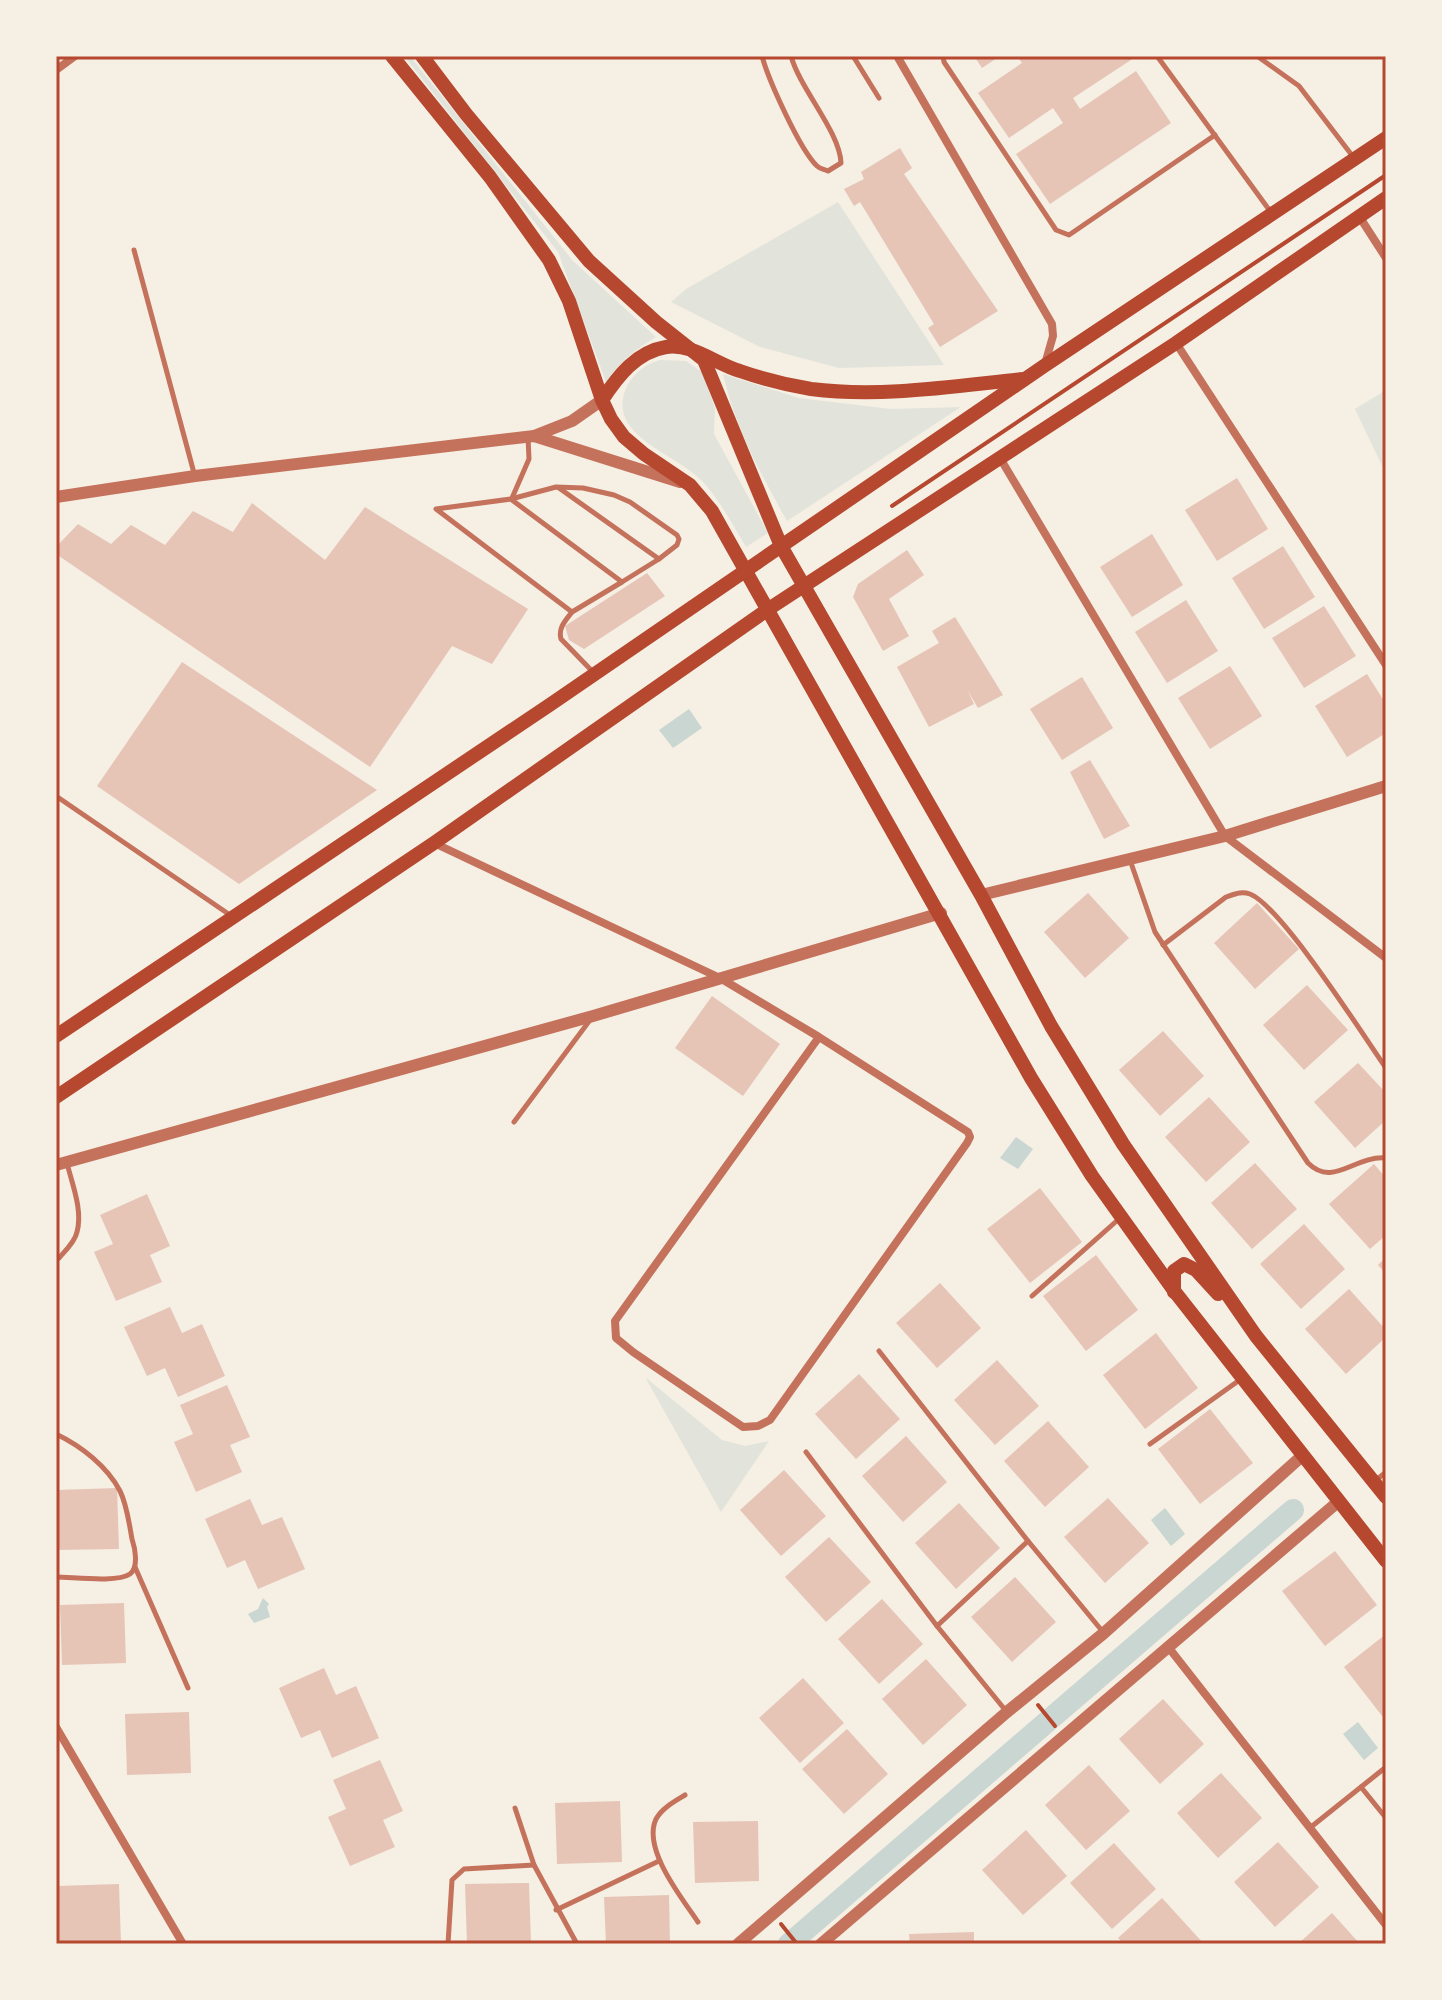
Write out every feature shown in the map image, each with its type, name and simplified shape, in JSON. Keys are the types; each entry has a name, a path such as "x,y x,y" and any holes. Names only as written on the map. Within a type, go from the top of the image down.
{"main road":[{"path":"392,56 490,177 549,260 569,301 602,400 624,437 690,485 712,511 941,913 1031,1078 1092,1176 1175,1292 1386,1561"},
{"path":"422,56 466,114 589,261 656,322 695,351 737,370 787,385 813,389 917,389 1027,379"},
{"path":"56,1036 1044,366 1386,138"},
{"path":"56,1097 434,843 767,610 1176,343 1386,198"},
{"path":"602,400 626,370 646,352 669,346 695,351 711,371 742,455 781,546 981,895 1051,1026 1123,1144 1256,1336 1386,1497"},
{"path":"1175,1292 1174,1271 1184,1264 1189,1266 1256,1336"}],"street":[{"path":"56,70 75,56"},
{"path":"897,56 1052,324 1053,336 1044,366"},
{"path":"1359,216 1386,258"},
{"path":"1176,343 1386,665"},
{"path":"56,497 195,476 531,436 572,421 602,400"},
{"path":"531,436 690,485"},
{"path":"1000,458 1225,836 1386,958"},
{"path":"981,895 1225,836 1386,786"},
{"path":"434,843 720,978 819,1037 968,1132 970,1137 967,1143 770,1420 758,1426 743,1427 616,1338 615,1321 819,1037"},
{"path":"61,1163 593,1016 941,913"},
{"path":"738,1944 1007,1712 1104,1633 1302,1456"},
{"path":"821,1944 1339,1501"},
{"path":"1169,1648 1386,1925"},
{"path":"56,1727 183,1944"}],"lane":[{"path":"762,56 793,128 816,165 828,171 837,168 841,163 839,148 800,79 791,56"},
{"path":"943,56 944,62 1056,230 1063,234 1069,235 1215,135"},
{"path":"1157,56 1273,215"},
{"path":"1257,56 1299,86 1355,159"},
{"path":"857,57 879,98"},
{"path":"134,250 195,476"},
{"path":"511,499 529,459 531,436"},
{"path":"556,487 659,559"},
{"path":"572,612 436,509 511,499 556,487 583,488 630,502 679,539 677,545 659,559 572,612 563,624 559,633 561,639 594,673"},
{"path":"511,499 622,582"},
{"path":"56,796 232,916"},
{"path":"1130,860 1146,912 1163,945 1308,1163 1317,1172 1326,1174 1377,1157 1386,1158"},
{"path":"1163,945 1226,897 1238,892 1248,893 1258,899 1287,930 1386,1068"},
{"path":"514,1122 593,1016"},
{"path":"59,1258 74,1238 78,1224 76,1200 61,1163"},
{"path":"1032,1296 1121,1217"},
{"path":"879,1351 1104,1633"},
{"path":"1150,1444 1241,1378"},
{"path":"56,1434 76,1445 101,1466 121,1493 135,1550 135,1567 188,1688"},
{"path":"806,1452 937,1626 1007,1712"},
{"path":"1374,1482 1386,1472"},
{"path":"937,1626 1028,1541"},
{"path":"56,1577 117,1578 130,1574 135,1567"},
{"path":"56,1747 68,1747"},
{"path":"1310,1828 1386,1767"},
{"path":"1361,1787 1386,1818"},
{"path":"685,1795 656,1819 653,1835 659,1861 698,1922"},
{"path":"515,1808 534,1865 577,1944"},
{"path":"556,1910 659,1861"},
{"path":"448,1944 452,1880 457,1874 464,1869 534,1865"}],"path":[{"path":"1029,1694 1064,1737"},
{"path":"774,1915 797,1944"}],"shaded area":[{"path":"404,56 410,56 573,261 656,337 628,356 606,382 558,252"},
{"path":"838,202 944,365 839,368 760,347 671,302 686,289"},
{"path":"660,360 686,361 702,372 715,408 714,434 768,533 746,547 707,486 646,441 625,418 623,403 627,386 640,370"},
{"path":"723,374 799,398 891,409 961,407 787,521 742,431"},
{"path":"1386,390 1386,474 1355,409"},
{"path":"689,709 702,728 673,748 659,730"},
{"path":"1016,1137 1033,1149 1018,1169 1000,1158"},
{"path":"645,1377 722,1440 745,1446 769,1441 721,1512"},
{"path":"1165,1508 1185,1534 1171,1546 1151,1520"},
{"path":"263,1598 269,1604 270,1617 254,1623 248,1614 258,1609"},
{"path":"1358,1722 1378,1748 1364,1760 1343,1734"}],"building":[{"path":"974,56 1000,56 982,68"},
{"path":"1017,56 1137,56 1073,98 1080,109 1136,71 1171,123 1050,204 1016,154 1063,123 1053,108 1009,138 978,93 1022,63"},
{"path":"900,148 912,168 904,174 998,311 940,347 928,328 934,324 860,202 854,206 844,189 864,179 861,172"},
{"path":"1237,478 1268,529 1217,561 1185,510"},
{"path":"252,503 325,560 365,507 528,609 492,664 452,646 370,767 56,554 56,547 78,524 111,544 131,525 165,545 193,511 233,532"},
{"path":"1152,534 1183,585 1132,617 1100,567"},
{"path":"1283,546 1315,597 1264,629 1232,578"},
{"path":"907,550 924,575 889,599 909,636 883,651 853,597 858,584"},
{"path":"647,573 665,596 584,649 569,640 565,626"},
{"path":"1186,600 1218,651 1167,683 1135,632"},
{"path":"1324,606 1356,656 1304,688 1272,638"},
{"path":"955,617 1003,695 978,708 968,691 974,704 929,727 897,667 939,643 932,631"},
{"path":"182,662 377,790 239,884 97,786"},
{"path":"1230,666 1262,716 1210,749 1178,698"},
{"path":"1367,674 1386,704 1386,733 1347,757 1315,706"},
{"path":"1082,677 1113,728 1062,760 1030,709"},
{"path":"1090,760 1130,826 1104,839 1070,772"},
{"path":"1088,893 1129,938 1085,978 1044,932"},
{"path":"1257,903 1299,949 1255,989 1214,943"},
{"path":"1307,985 1348,1030 1304,1070 1263,1025"},
{"path":"712,996 780,1044 743,1096 675,1048"},
{"path":"1163,1031 1204,1076 1160,1116 1119,1070"},
{"path":"1358,1063 1386,1093 1386,1120 1355,1148 1314,1102"},
{"path":"1209,1097 1250,1142 1206,1182 1165,1137"},
{"path":"1255,1163 1297,1209 1252,1249 1211,1203"},
{"path":"1374,1164 1386,1178 1386,1235 1370,1249 1329,1204"},
{"path":"1040,1188 1082,1242 1030,1283 987,1229"},
{"path":"147,1194 170,1246 150,1255 162,1282 116,1301 94,1252 113,1244 100,1215"},
{"path":"1304,1224 1345,1269 1301,1309 1260,1264"},
{"path":"1096,1255 1138,1310 1086,1351 1043,1296"},
{"path":"1386,1257 1386,1274 1378,1265"},
{"path":"940,1283 981,1328 937,1368 896,1323"},
{"path":"1349,1289 1386,1330 1386,1337 1346,1374 1305,1329"},
{"path":"170,1307 182,1333 202,1324 225,1376 178,1397 165,1368 147,1376 124,1327"},
{"path":"1156,1333 1198,1388 1145,1429 1103,1375"},
{"path":"997,1360 1039,1406 995,1445 954,1400"},
{"path":"859,1374 900,1419 856,1459 815,1414"},
{"path":"227,1385 250,1437 230,1445 242,1472 196,1492 174,1442 193,1434 180,1405"},
{"path":"1210,1409 1253,1463 1200,1504 1158,1449"},
{"path":"1048,1421 1089,1467 1045,1507 1004,1461"},
{"path":"906,1436 947,1482 903,1522 862,1476"},
{"path":"784,1470 826,1516 781,1556 740,1510"},
{"path":"117,1488 119,1549 56,1550 56,1490"},
{"path":"1108,1498 1149,1543 1105,1583 1064,1537"},
{"path":"250,1499 262,1525 282,1517 305,1569 258,1589 245,1560 227,1568 205,1519"},
{"path":"959,1503 1000,1548 956,1589 915,1543"},
{"path":"829,1537 871,1582 826,1622 785,1577"},
{"path":"1335,1551 1377,1605 1325,1646 1282,1591"},
{"path":"1015,1577 1056,1622 1012,1662 971,1617"},
{"path":"882,1599 923,1644 879,1684 838,1639"},
{"path":"124,1603 126,1663 62,1665 60,1605"},
{"path":"1386,1634 1386,1721 1344,1667"},
{"path":"926,1659 967,1705 923,1745 882,1699"},
{"path":"324,1668 336,1695 356,1686 379,1738 332,1758 320,1730 301,1738 279,1688"},
{"path":"803,1678 844,1723 800,1763 759,1718"},
{"path":"1163,1699 1204,1744 1160,1784 1119,1739"},
{"path":"189,1712 191,1773 127,1775 125,1714"},
{"path":"847,1729 888,1774 844,1814 802,1769"},
{"path":"380,1760 403,1811 383,1820 395,1847 350,1866 328,1817 346,1809 333,1780"},
{"path":"1089,1765 1130,1811 1086,1850 1045,1805"},
{"path":"1221,1773 1262,1818 1218,1858 1177,1813"},
{"path":"620,1801 622,1862 557,1864 555,1803"},
{"path":"758,1821 759,1881 695,1883 693,1822"},
{"path":"1026,1830 1067,1876 1023,1915 982,1870"},
{"path":"1278,1842 1319,1887 1275,1927 1234,1882"},
{"path":"1114,1843 1156,1889 1112,1929 1070,1883"},
{"path":"529,1883 531,1943 467,1944 465,1884"},
{"path":"119,1884 121,1944 57,1944 56,1886"},
{"path":"669,1895 670,1944 606,1944 604,1897"},
{"path":"1162,1898 1204,1944 1124,1944 1118,1938"},
{"path":"1332,1913 1360,1944 1298,1944"},
{"path":"974,1932 974,1944 910,1944 909,1934"}],"waterway":[{"path":"789,1944 1293,1510"}]}
